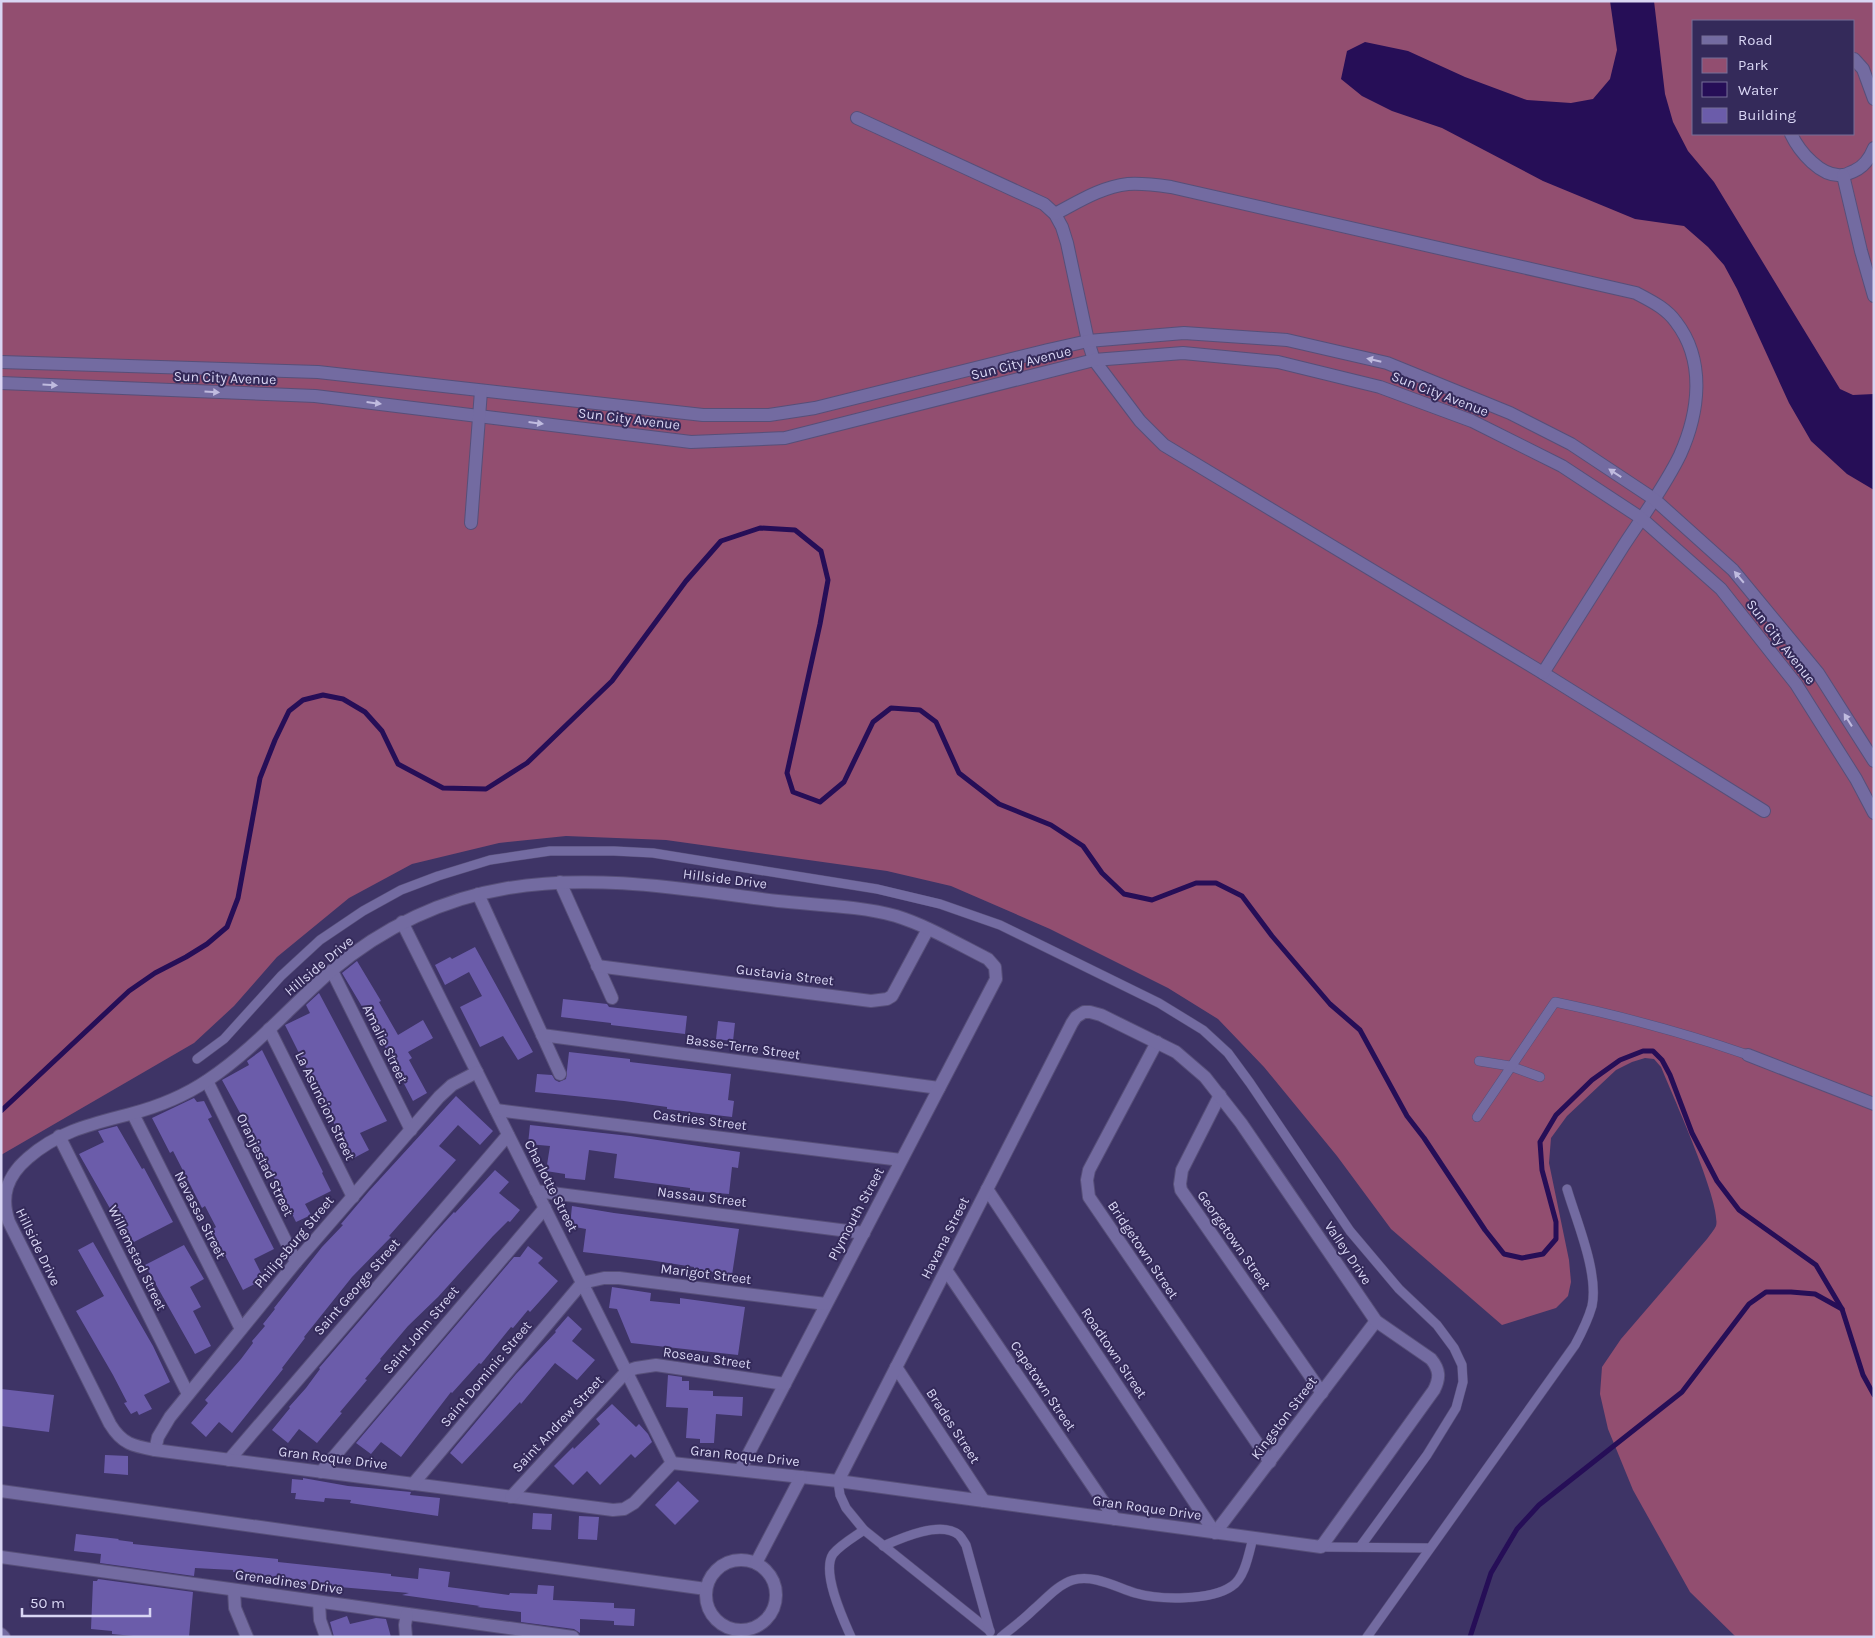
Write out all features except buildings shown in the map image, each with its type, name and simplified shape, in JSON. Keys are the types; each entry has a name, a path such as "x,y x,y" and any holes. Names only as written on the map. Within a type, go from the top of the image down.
{"street":[{"path":"1855,60 1868,66 1874,99"},
{"path":"857,118 1044,204 1055,214 1067,243 1088,341 1094,360 1140,421 1164,445 1542,673 1764,811"},
{"path":"1792,135 1801,152 1809,160 1832,174 1843,175 1860,168 1871,155 1874,148"},
{"path":"1843,175 1874,296"},
{"path":"1055,214 1094,193 1111,187 1129,184 1171,187 1636,293 1658,305 1675,321 1686,338 1694,359 1697,384 1695,411 1680,454 1654,499 1542,673"},
{"name":"Sun City Avenue","path":"1,362 318,372 703,416 769,416 815,408 1088,341 1184,333 1287,340 1387,363 1510,413 1571,444 1654,499 1739,578 1818,673 1874,762"},
{"name":"Sun City Avenue","path":"1,383 315,396 691,442 785,438 1094,360 1183,353 1278,362 1380,387 1472,421 1562,466 1641,518 1721,589 1796,684 1856,779 1874,814"},
{"path":"471,523 481,391"},
{"name":"Hillside Drive","path":"155,1450 122,1440 115,1432 4,1213 2,1204 3,1194 7,1184 25,1160 60,1136 80,1127 133,1114 160,1104 207,1080 269,1029 332,971 364,946 402,922 430,909 478,894 506,888 560,882 598,881 892,915 928,929 988,959 996,971"},
{"path":"560,882 612,998"},
{"path":"478,894 560,1074"},
{"name":"Charlotte Street","path":"402,922 672,1463"},
{"name":"Gustavia Street","path":"598,966 872,1001 892,996 928,929"},
{"name":"Amalie Street","path":"332,971 411,1130"},
{"name":"Plymouth Street","path":"740,1470 994,984 996,971"},
{"name":"Valley Drive","path":"1084,1012 1101,1015 1157,1042 1206,1077 1241,1123 1376,1321 1431,1359 1437,1366 1438,1381 1434,1390 1321,1547"},
{"name":"Havana Street","path":"838,1481 1072,1023 1076,1017 1084,1012"},
{"name":"La Asuncion Street","path":"269,1029 353,1197"},
{"name":"Basse-Terre Street","path":"542,1035 939,1088"},
{"name":"Bridgetown Street","path":"1157,1042 1089,1170 1086,1180 1089,1197 1270,1462"},
{"path":"1748,1055 1874,1104"},
{"name":"Philipsburg Street","path":"155,1450 162,1429 188,1394 296,1262 439,1097 452,1085 477,1072"},
{"name":"Oranjestad Street","path":"207,1080 296,1262"},
{"name":"Georgetown Street","path":"1220,1095 1182,1170 1181,1190 1322,1392"},
{"name":"Castries Street","path":"496,1110 902,1160"},
{"name":"Navassa Street","path":"133,1114 241,1329"},
{"name":"Saint George Street","path":"229,1460 508,1134"},
{"name":"Willemstad Street","path":"60,1136 188,1394"},
{"name":"Roadtown Street","path":"987,1189 1215,1533"},
{"name":"Nassau Street","path":"536,1191 864,1233"},
{"name":"Saint John Street","path":"320,1472 545,1208"},
{"name":"Capetown Street","path":"946,1270 1115,1519"},
{"name":"Marigot Street","path":"582,1283 604,1278 619,1278 826,1304"},
{"name":"Saint Dominic Street","path":"413,1484 582,1283"},
{"name":"Kingston Street","path":"1215,1533 1376,1321"},
{"name":"Roseau Street","path":"626,1371 656,1365 785,1384"},
{"name":"Brades Street","path":"896,1367 984,1501"},
{"name":"Saint Andrew Street","path":"511,1497 626,1371"},
{"name":"Gran Roque Drive","path":"155,1450 613,1510 624,1509 634,1503 672,1463 838,1481 1321,1547"},
{"path":"756,1563 801,1477"},
{"path":"1,1491 706,1589"},
{"name":"Grenadines Drive","path":"1,1557 407,1614 501,1632 573,1637"},
{"path":"742,1560 756,1563 769,1573 776,1588 772,1612 756,1632 732,1630 718,1623 709,1611 706,1604 706,1589 711,1576 728,1562 742,1560"},
{"path":"234,1590 238,1619 247,1637"},
{"path":"319,1602 320,1620 326,1637"},
{"path":"406,1637 405,1625 407,1614"},
{"path":"1,1634 4,1637"}],"lane":[{"path":"197,1059 224,1039 281,976 320,940 363,911 400,890 490,860 550,851 614,850 653,853 877,889 940,904 1000,925 1159,1003 1204,1030 1228,1053 1250,1083 1350,1231 1399,1289 1436,1325 1454,1348 1462,1365 1463,1382 1456,1408 1427,1455 1360,1547"},
{"path":"1477,1117 1555,1002 1656,1025 1748,1055"},
{"path":"1479,1061 1510,1066 1540,1076"},
{"path":"1367,1637 1575,1345 1586,1326 1592,1304 1591,1273 1587,1252 1566,1188"},
{"path":"838,1481 840,1495 846,1508 864,1530 991,1634"},
{"path":"882,1546 898,1539 933,1529 950,1530 960,1536 966,1545 991,1634"},
{"path":"851,1637 832,1585 829,1567 832,1555 864,1530"},
{"path":"1001,1637 1049,1595 1072,1580 1090,1578 1138,1594 1163,1599 1217,1593 1233,1586 1240,1576 1247,1563 1253,1538"},
{"path":"1321,1547 1429,1548"}],"green space":[{"path":"1,1 1874,1 1874,1637 1736,1637 1690,1592 1633,1490 1608,1429 1600,1394 1602,1367 1621,1339 1716,1226 1716,1214 1704,1173 1661,1067 1654,1059 1645,1058 1616,1070 1567,1116 1551,1138 1549,1163 1569,1260 1571,1282 1568,1296 1556,1308 1502,1325 1391,1229 1337,1156 1264,1067 1218,1019 1168,988 1050,929 951,886 887,871 666,840 566,836 499,843 412,864 349,898 277,957 234,1006 194,1043 1,1155"}],"water":[{"path":"1610,1 1654,1 1665,94 1673,122 1688,151 1714,182 1840,389 1853,395 1874,394 1874,490 1847,474 1811,441 1789,403 1737,289 1724,265 1708,247 1684,226 1635,219 1543,181 1442,128 1392,111 1362,96 1341,79 1347,51 1365,42 1408,51 1465,77 1527,100 1571,103 1593,99 1610,79 1617,50"}],"waterway":[{"path":"1,1111 129,991 155,973 207,944 227,927 238,898 260,778 289,711 303,700 323,695 343,699 365,712 382,731 398,764 443,788 486,789 527,763 612,681 686,581 721,541 760,528 795,530 821,551 828,580 787,773 793,792 820,802 844,782 873,722 891,708 920,710 936,722 959,773 999,804 1051,825 1083,846 1102,873 1124,894 1152,900 1196,883 1216,883 1242,896 1272,936 1330,1004 1360,1030 1407,1116 1424,1138 1485,1230 1504,1254 1522,1258 1543,1254 1556,1239 1556,1222 1542,1170 1540,1142 1556,1115 1592,1080 1620,1060 1643,1051 1653,1051 1662,1060 1670,1075 1692,1133 1717,1181 1739,1210 1816,1265 1842,1309 1863,1375 1874,1395"},
{"path":"1470,1637 1491,1573 1517,1529 1539,1505 1682,1392 1749,1304 1766,1292 1791,1292 1815,1294 1842,1309"}]}
